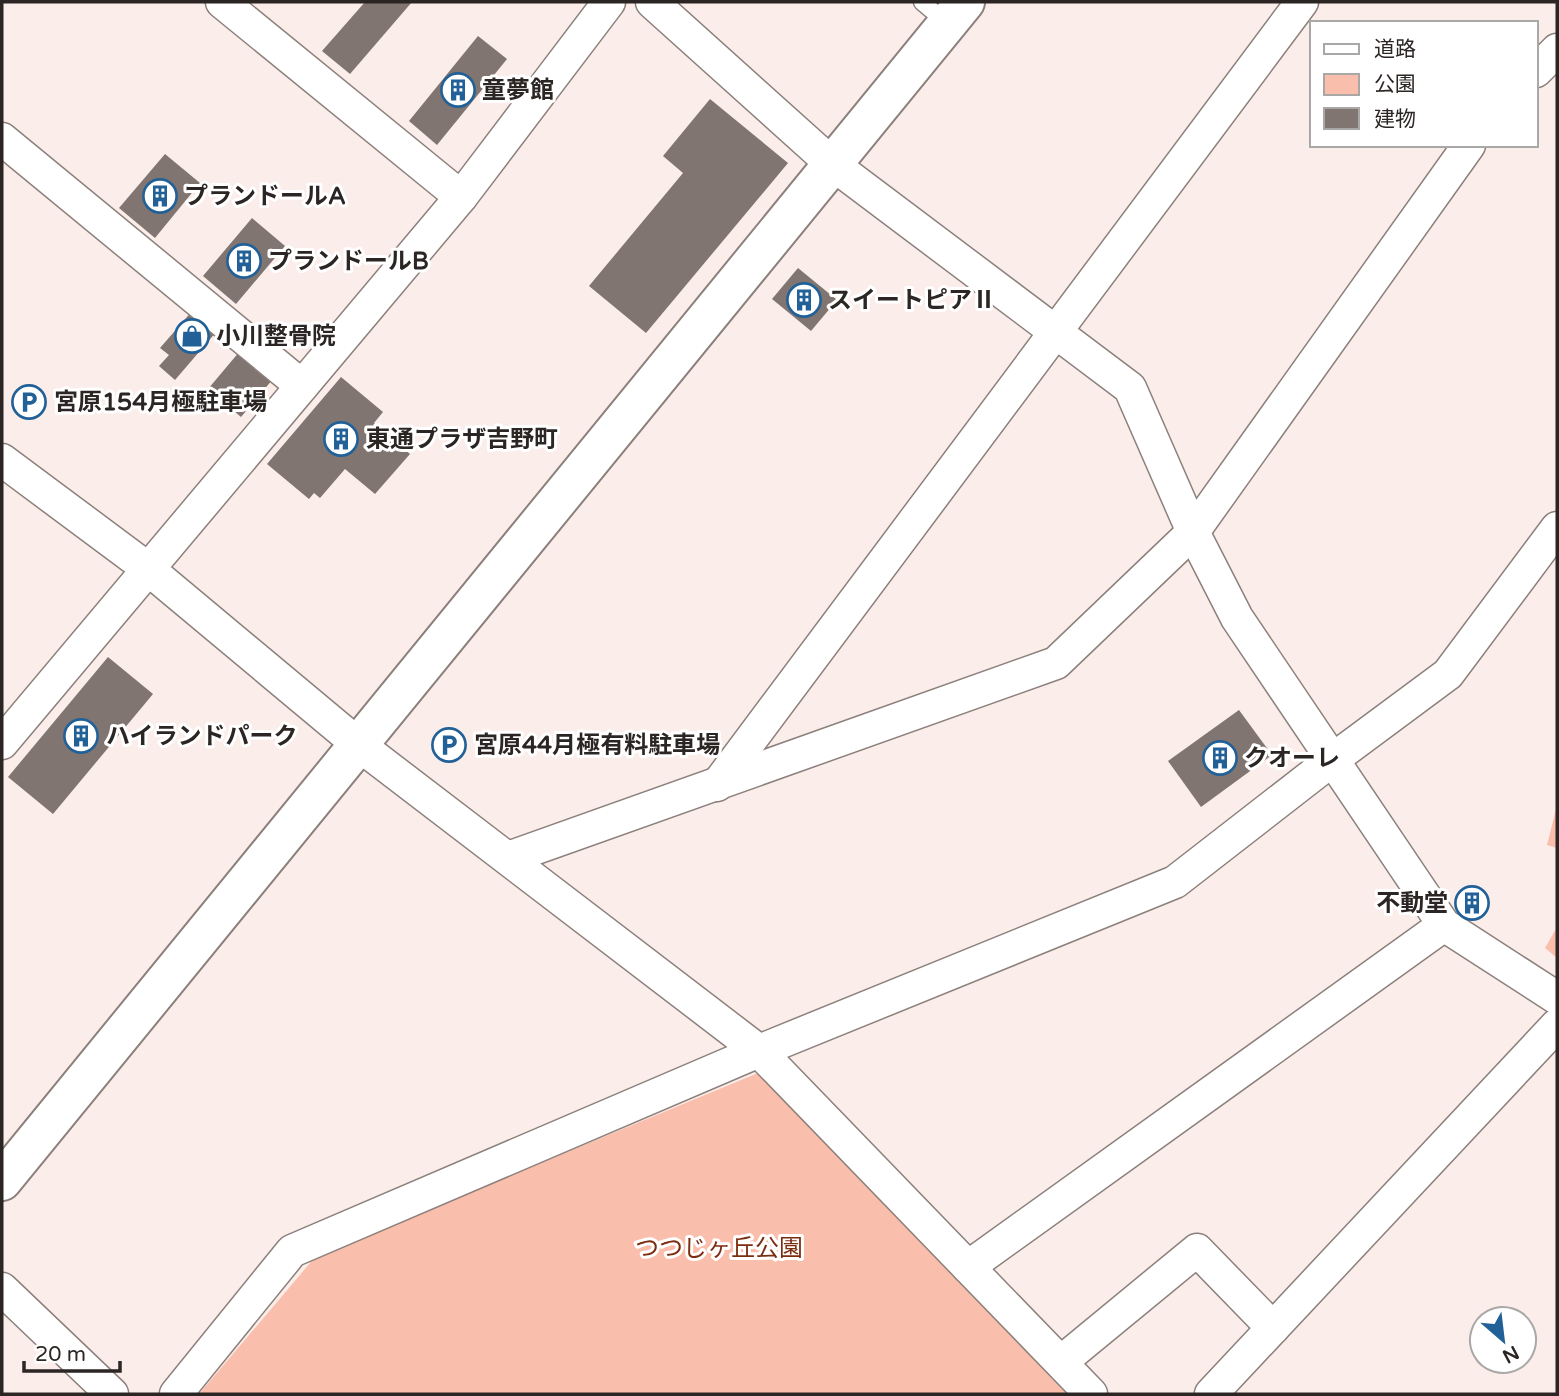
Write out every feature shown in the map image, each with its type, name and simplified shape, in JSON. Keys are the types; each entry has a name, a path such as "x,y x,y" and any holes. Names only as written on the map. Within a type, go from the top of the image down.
{"street":[{"path":"222,2 461,197"},
{"path":"2,743 461,197 609,2"},
{"path":"652,2 831,163 1130,388 1192,532 1237,618 1444,925 1557,998"},
{"path":"717,785 1302,2"},
{"path":"2,1181 831,163 944,9"},
{"path":"1538,69 1557,50"},
{"path":"2,139 302,386"},
{"path":"508,858 1056,663 1192,532 1468,147"},
{"path":"2,460 148,568 359,745 759,1051 1091,1394"},
{"path":"176,1394 292,1251 759,1051 1175,882 1448,674 1557,528"},
{"path":"968,1267 1444,925"},
{"path":"1211,1394 1557,1025"},
{"path":"1060,1362 1197,1250 1273,1328"},
{"path":"2,1289 113,1394"}],"green space":[{"path":"1557,805 1557,848 1547,845"},
{"path":"1557,927 1557,958 1545,948"},
{"name":"つつじヶ丘公園","path":"758,1073 1067,1394 199,1394 316,1256"}],"building":[{"path":"365,2 412,2 350,74 322,51"},
{"name":"童夢館","path":"478,36 507,59 437,145 409,121"},
{"path":"710,99 788,163 646,333 589,286 683,173 663,156"},
{"name":"プランドールA","path":"165,154 200,183 155,238 119,208"},
{"name":"プランドールB","path":"252,218 285,246 236,304 203,276"},
{"name":"スイートピアⅡ","path":"798,268 837,300 811,331 772,299"},
{"path":"193,310 217,331 175,380 159,366 169,355 160,348"},
{"path":"240,351 273,379 241,417 208,389"},
{"name":"東通プラザ吉野町","path":"341,377 383,412 374,423 410,454 375,494 345,469 320,498 314,493 309,499 267,464"},
{"name":"ハイランドパーク","path":"108,657 153,694 53,814 8,777"},
{"name":"クオーレ","path":"1239,710 1272,755 1201,807 1168,761"},
{"name":"不動堂","path":"1470,887 1487,896 1475,919 1457,909"}],"place":[{"name":"童夢館","path":"458,90"},
{"name":"プランドールA","path":"160,196"},
{"name":"プランドールB","path":"244,261"},
{"name":"スイートピアⅡ","path":"804,300"},
{"name":"小川整骨院","path":"192,336"},
{"name":"宮原154月極駐車場","path":"29,402"},
{"name":"東通プラザ吉野町","path":"341,439"},
{"name":"ハイランドパーク","path":"81,736"},
{"name":"宮原44月極有料駐車場","path":"449,745"},
{"name":"クオーレ","path":"1220,758"},
{"name":"不動堂","path":"1472,903"}]}
